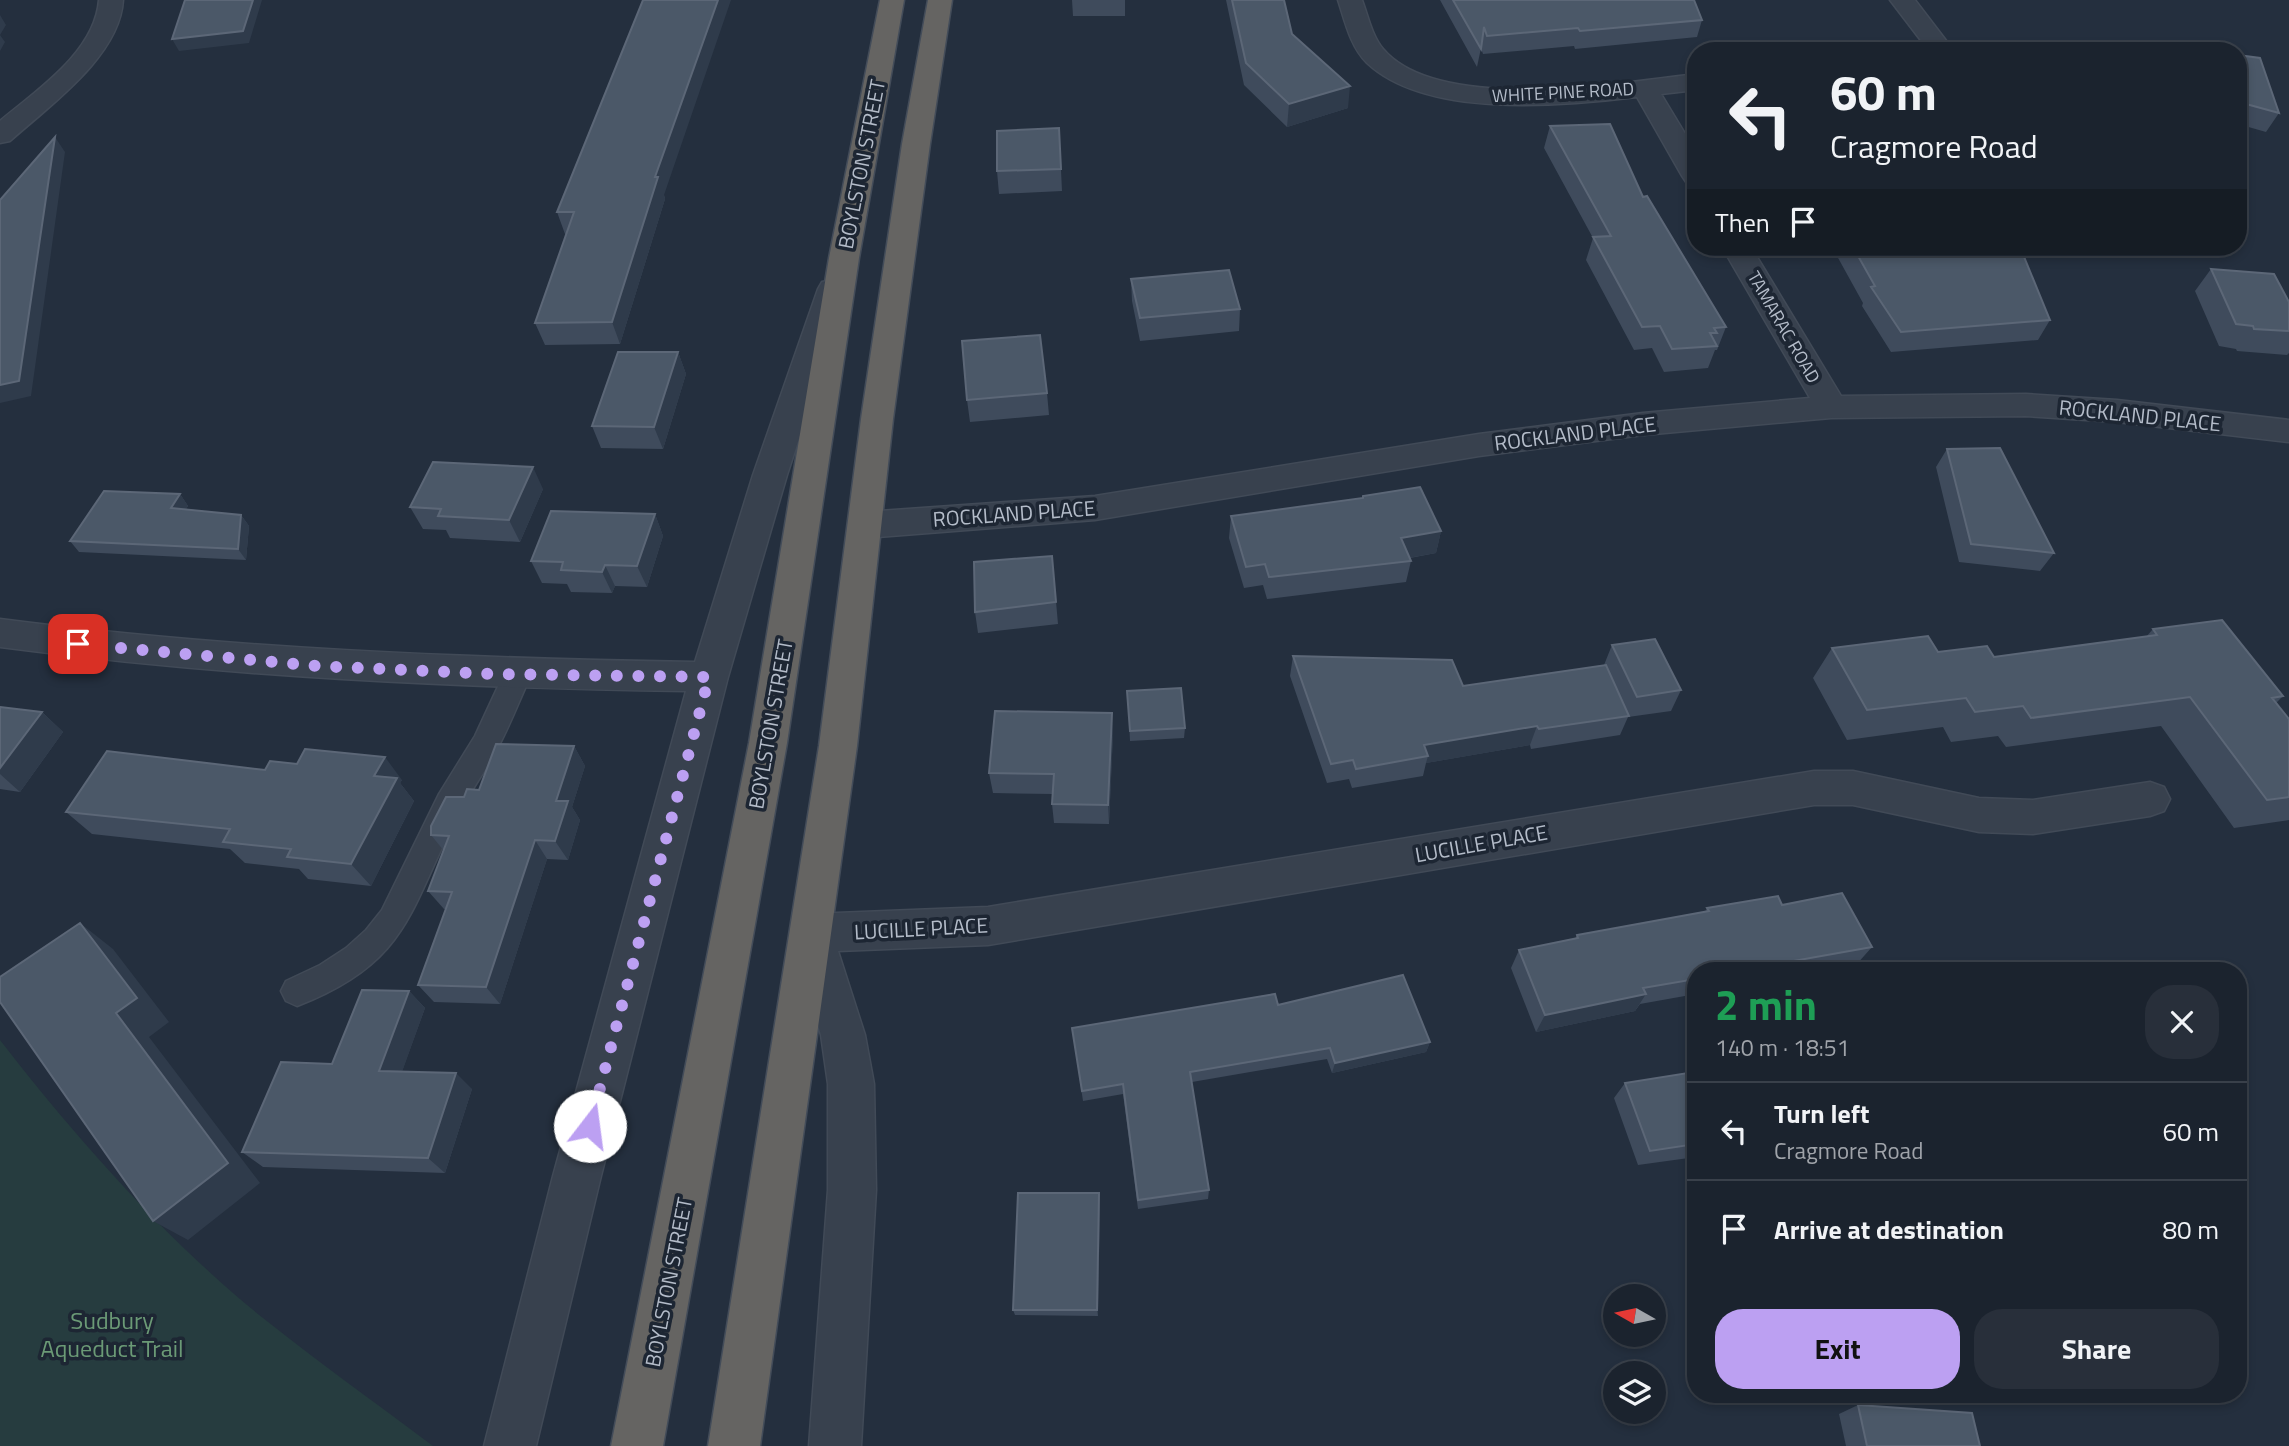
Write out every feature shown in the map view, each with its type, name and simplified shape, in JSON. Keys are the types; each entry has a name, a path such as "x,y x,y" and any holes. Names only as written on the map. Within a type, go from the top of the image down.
{"highway":[{"name":"BOYLSTON STREET","path":"637,1446 768,743 844,258 892,0"},
{"path":"734,1446 838,746 906,213 940,0"}],"street":[{"path":"0,135 88,55 105,33 113,12 111,0"},
{"name":"WHITE PINE ROAD","path":"1350,0 1364,38 1376,57 1397,72 1428,85 1494,97 1687,83"},
{"path":"1902,0 1935,42"},
{"path":"1644,87 1687,161"},
{"name":"TAMARAC ROAD","path":"1742,256 1831,407"},
{"path":"510,1446 577,1176 709,677 770,475 844,258"},
{"name":"ROCKLAND PLACE","path":"865,524 1095,508 1479,445 1643,424 1831,407 2026,405 2118,411 2289,430"},
{"path":"0,633 187,656 317,666 517,675 709,677"},
{"name":"LUCILLE PLACE","path":"811,933 936,930 1012,922 1814,788 1853,788 1926,805 1993,816 2033,817 2150,799"},
{"path":"811,933 843,1035 851,1084 852,1191 835,1446"}],"lane":[{"path":"297,991 342,969 365,953 394,919 408,898 444,815 485,744 517,675"}],"green space":[{"name":"Sudbury Aqueduct Trail","path":"0,1040 91,1150 192,1256 263,1318 433,1446 0,1446"}],"building":[{"path":"185,0 253,0 243,31 172,39"},
{"path":"643,0 718,0 655,177 658,177 612,322 535,323 574,212 557,212"},
{"path":"1232,0 1284,0 1292,34 1350,86 1289,104 1246,63"},
{"path":"1453,0 1694,0 1702,20 1487,36 1484,27 1481,49"},
{"path":"2247,56 2260,58 2279,113 2247,104"},
{"path":"1610,124 1643,197 1647,196 1726,327 1714,328 1717,333 1710,333 1717,346 1672,349 1660,326 1642,327 1593,237 1611,236 1550,126"},
{"path":"1059,128 1061,169 997,171 997,131"},
{"path":"55,137 19,381 0,385 0,200"},
{"path":"1858,256 2024,256 2050,320 1901,332 1871,287 1875,286"},
{"path":"2211,269 2274,274 2289,302 2289,331 2254,329 2253,326 2236,324"},
{"path":"1229,270 1240,309 1140,318 1131,279"},
{"path":"1040,335 1047,393 967,400 962,341"},
{"path":"618,352 678,352 654,427 592,426"},
{"path":"2000,448 2054,553 1971,544 1947,449"},
{"path":"433,462 533,467 509,520 438,516 441,509 410,507"},
{"path":"1420,487 1441,531 1401,538 1411,561 1269,577 1265,564 1246,567 1231,516 1363,498"},
{"path":"104,491 180,494 171,508 241,515 238,549 70,541"},
{"path":"551,511 655,514 637,566 605,565 602,572 561,570 563,562 531,561"},
{"path":"1052,556 1056,602 975,612 974,562"},
{"path":"2222,620 2283,696 2272,698 2289,719 2289,797 2267,800 2190,697 2031,718 2023,706 1975,712 1966,698 1867,710 1832,648 1928,636 1938,652 1987,646 1994,657 2157,635 2153,629"},
{"path":"1655,639 1681,690 1637,697 1612,645"},
{"path":"1293,656 1452,660 1463,686 1606,665 1629,716 1539,729 1537,726 1424,745 1428,756 1356,769 1353,760 1331,764"},
{"path":"1181,688 1185,728 1130,731 1127,691"},
{"path":"0,707 42,712 0,768"},
{"path":"995,711 1112,713 1108,805 1052,804 1054,774 989,773"},
{"path":"496,744 574,746 556,801 568,801 555,841 535,840 486,987 418,985 452,892 428,891 449,836 431,835 431,826 446,797 464,797 467,789 479,790"},
{"path":"305,749 385,757 374,776 397,778 351,864 287,857 291,849 223,842 230,829 66,812 107,751 265,770 270,761 297,764"},
{"path":"1842,893 1872,947 1788,962 1687,962 1687,981 1643,988 1646,994 1545,1015 1519,950 1578,938 1577,935 1709,911 1707,908 1778,896 1782,905"},
{"path":"80,923 137,998 116,1013 228,1163 153,1221 0,1002 0,977"},
{"path":"1403,975 1430,1042 1335,1063 1330,1048 1190,1072 1209,1190 1138,1200 1123,1084 1082,1091 1072,1028 1275,994 1278,1005"},
{"path":"362,990 409,991 379,1071 456,1073 428,1158 242,1152 281,1062 332,1064"},
{"path":"1687,1073 1687,1145 1650,1151 1625,1083"},
{"path":"1018,1193 1099,1193 1097,1310 1013,1310"},
{"path":"1858,1405 1972,1413 1980,1446 1867,1446"}],"route":[{"path":"78,644 317,666 491,674 709,677 590,1126"}]}
